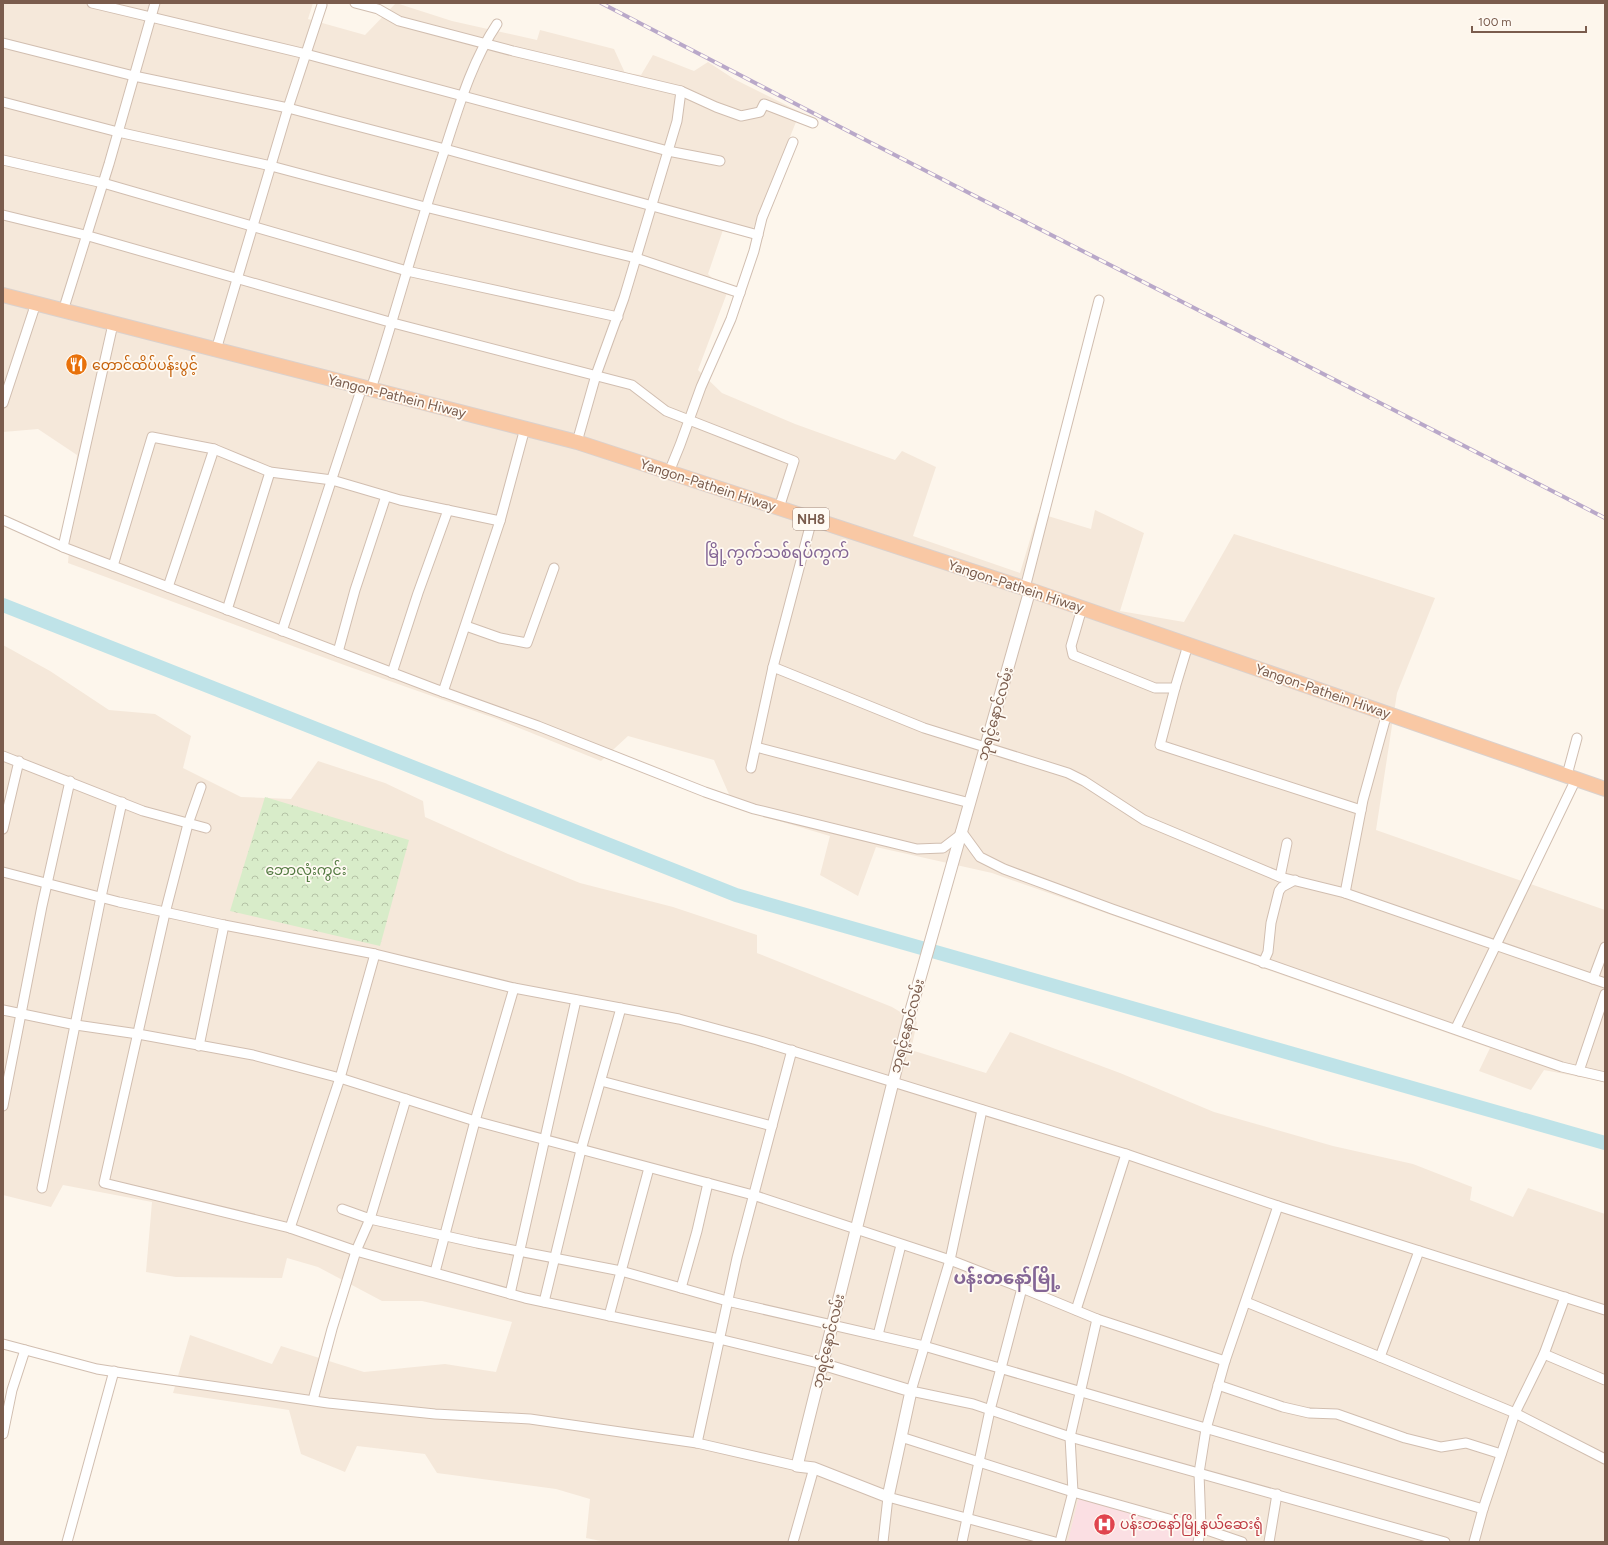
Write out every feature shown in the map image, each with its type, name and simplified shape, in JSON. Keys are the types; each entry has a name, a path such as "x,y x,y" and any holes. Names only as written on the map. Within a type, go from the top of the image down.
{"highway":[{"name":"Yangon-Pathein Hiway","path":"3,295 576,442 1028,589 1605,789"}],"street":[{"path":"92,3 306,54 668,151 720,161"},
{"path":"63,311 85,235 103,183 155,3"},
{"path":"355,3 378,9 399,21 681,90 716,107 741,116 760,112 764,104 813,124"},
{"path":"216,350 239,279 288,108 321,4"},
{"path":"282,631 332,480 366,388 393,323 426,207 462,96 484,42 496,24"},
{"path":"3,43 134,76 288,108 445,149 758,235"},
{"path":"576,442 596,376 618,317 677,122 681,90"},
{"path":"3,102 118,132 271,166 426,207 636,258 740,293"},
{"path":"669,472 680,446 688,420 740,293 762,218 793,142"},
{"path":"3,160 103,183 407,271 618,317"},
{"path":"3,215 85,235 393,323 632,385 666,411 794,461 779,508"},
{"path":"1028,589 1099,300"},
{"path":"3,402 36,304"},
{"path":"63,547 113,324"},
{"path":"443,692 500,521 525,428"},
{"path":"113,566 152,437 214,449 270,472 332,480 386,496 500,521"},
{"path":"168,587 214,449"},
{"path":"227,610 270,472"},
{"path":"338,652 355,590 386,496"},
{"path":"392,673 418,593 448,510"},
{"path":"751,768 774,667 812,519"},
{"path":"3,520 63,547 392,673 538,726 705,792 754,809 917,849 943,848 960,835 980,857 1004,869 1263,963 1456,1028 1562,1067 1605,1077"},
{"path":"466,626 512,642 527,643 554,568"},
{"name":"ဘုရင့်နောင်လမ်း","path":"797,1466 911,1010 986,747 1028,589"},
{"path":"1082,608 1071,646 1073,655 1155,688 1175,688"},
{"path":"1188,644 1160,745 1361,810"},
{"path":"774,667 924,728 1068,774 1084,781 1144,820 1280,877 1345,893 1605,983"},
{"path":"1345,893 1361,810 1387,713"},
{"path":"1456,1028 1496,945 1572,777 1577,738"},
{"path":"756,747 970,803"},
{"path":"3,756 70,781 143,812 206,828"},
{"path":"3,829 19,761"},
{"path":"3,1106 47,883 70,781"},
{"path":"201,786 188,824 166,912 104,1183 290,1228 356,1251 510,1294 719,1339 822,1364 911,1391 972,1404 1070,1437 1445,1542"},
{"path":"42,1188 101,897 122,802"},
{"path":"1280,877 1287,843"},
{"path":"3,872 101,897 224,925 375,954 514,988 678,1019 792,1050 1126,1154 1278,1206 1605,1310"},
{"path":"1263,963 1268,952 1271,923 1279,891 1282,887 1295,880"},
{"path":"199,1046 224,925"},
{"path":"1593,979 1605,947"},
{"path":"290,1228 340,1078 375,954"},
{"path":"435,1272 475,1121 514,988"},
{"path":"1579,1071 1605,994"},
{"path":"510,1294 576,1000"},
{"path":"544,1302 581,1150 621,1008"},
{"path":"3,1010 21,1015 76,1025 138,1034 253,1055 340,1078 475,1121 544,1141 753,1195 856,1231 950,1260 1097,1319 1225,1361"},
{"path":"698,1444 727,1301 753,1195 792,1050"},
{"path":"601,1081 772,1126"},
{"path":"313,1400 332,1329 356,1251 370,1219 406,1099"},
{"path":"883,1542 888,1497 911,1391 950,1260 982,1110"},
{"path":"1076,1310 1126,1154"},
{"path":"609,1316 649,1168"},
{"path":"681,1288 708,1183"},
{"path":"1198,1542 1201,1528 1199,1473 1206,1429 1225,1361 1278,1206"},
{"path":"342,1209 370,1219 520,1252 621,1271 727,1301 924,1346 1483,1509"},
{"path":"878,1335 901,1245"},
{"path":"1380,1357 1419,1251"},
{"path":"962,1542 990,1410 1022,1288"},
{"path":"1474,1542 1483,1509 1515,1413 1544,1354 1565,1297"},
{"path":"1246,1302 1515,1413 1605,1459"},
{"path":"1060,1542 1073,1492 1070,1437 1097,1319"},
{"path":"3,1344 114,1371 313,1400 323,1403 435,1414 530,1419 698,1444 797,1466 814,1468 888,1497 1055,1542"},
{"path":"3,1434 12,1390 25,1350"},
{"path":"1544,1354 1605,1380"},
{"path":"67,1542 114,1371"},
{"path":"1218,1385 1283,1407 1309,1413 1337,1414 1441,1447 1466,1443 1501,1454"},
{"path":"901,1437 980,1461 1073,1492 1201,1528 1242,1542"},
{"path":"793,1542 814,1468"},
{"path":"1269,1542 1277,1494"}],"shaded area":[{"path":"3,3 313,3 308,19 365,35 396,3 452,21 537,40 540,30 614,49 625,73 641,75 653,55 694,71 708,62 734,79 800,112 753,229 723,230 708,274 727,293 698,370 722,393 795,424 895,460 902,451 936,467 913,536 1020,573 1038,513 1091,529 1095,510 1144,533 1120,611 1184,622 1234,534 1435,598 1397,693 1376,830 1605,910 1605,1082 1544,1070 1531,1090 1479,1071 1490,1048 992,873 876,847 858,896 820,875 830,836 735,808 714,760 628,736 601,761 497,719 347,666 68,563 77,455 38,429 3,432"},
{"path":"3,645 50,671 109,710 155,714 191,736 183,768 241,797 291,799 318,761 385,783 423,801 425,817 508,854 580,883 673,907 757,935 757,953 892,1007 917,1022 911,1050 986,1073 1010,1032 1120,1073 1214,1112 1333,1146 1413,1164 1472,1187 1470,1200 1513,1217 1528,1188 1605,1214 1605,1542 606,1542 586,1538 590,1499 556,1489 437,1473 425,1454 357,1446 345,1472 301,1454 289,1410 173,1393 190,1335 272,1364 281,1346 364,1372 445,1364 496,1372 512,1322 422,1301 382,1301 318,1267 287,1258 282,1278 176,1277 146,1272 152,1202 63,1185 51,1207 3,1195"},
{"path":"1079,1496 1196,1531 1194,1542 1068,1541"}],"green space":[{"name":"ဘောလုံးကွင်း","path":"265,797 409,840 380,946 230,911"}],"waterway":[{"path":"3,605 736,895 1605,1143"}],"railway":[{"path":"601,3 1605,518"}],"place":[{"name":"တောင်ထိပ်ပန်းပွင့်","path":"76,365"},
{"name":"ပန်းတနော်မြို့နယ်ဆေးရုံ","path":"1104,1524"}],"district":[{"name":"မြို့ကွက်သစ်ရပ်ကွက်","path":"777,552"},
{"name":"ပန်းတနော်မြို့","path":"1007,1278"}]}
